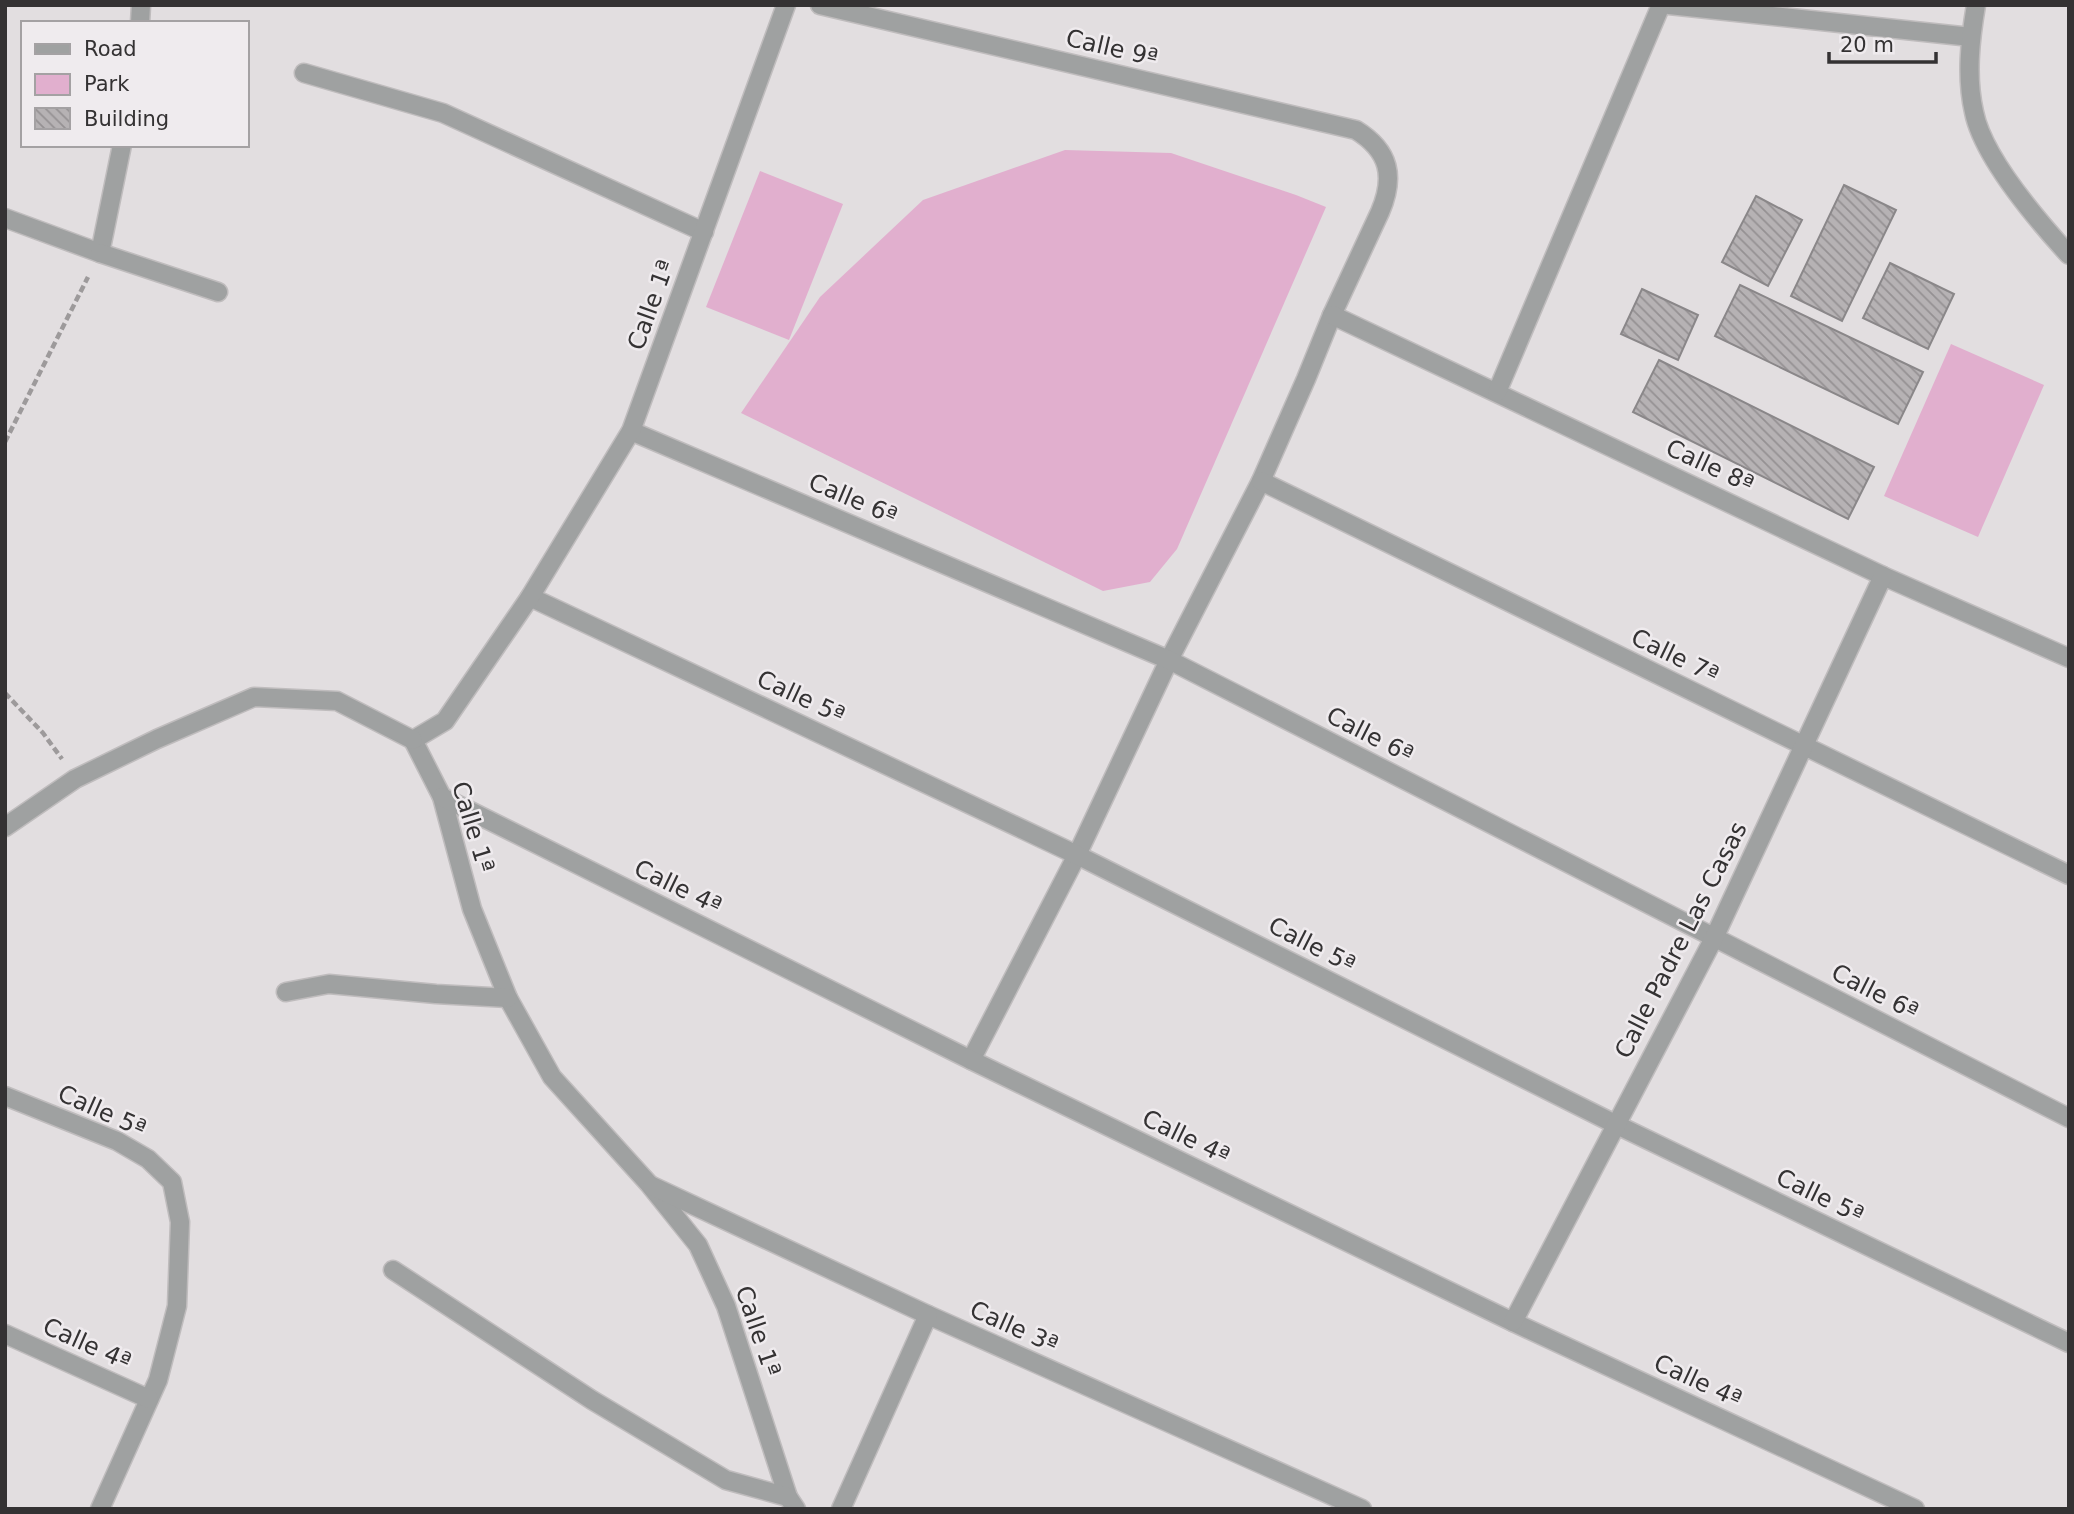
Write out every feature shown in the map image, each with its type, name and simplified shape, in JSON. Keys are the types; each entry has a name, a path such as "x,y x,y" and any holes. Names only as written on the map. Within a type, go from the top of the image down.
{"street":[{"name":"Calle 1ª","path":"786,5 631,431 530,597 445,721 413,740 442,797 472,909 508,998 552,1077 649,1184 698,1245 726,1306 792,1503"},
{"name":"Calle 9ª","path":"820,5 1356,130 1373,141 1383,156 1389,177 1387,195 1332,315"},
{"path":"1497,392 1661,5"},
{"path":"1669,5 1971,37"},
{"path":"1976,5 1971,37 1970,88 1974,115 1984,140 2013,188 2069,255"},
{"path":"304,74 443,113 704,232"},
{"path":"100,253 122,147"},
{"path":"5,218 218,292"},
{"path":"971,1060 1077,855 1169,660 1261,481 1332,315"},
{"name":"Calle 8ª","path":"1332,315 1883,576 2069,658"},
{"name":"Calle 6ª","path":"631,431 1169,660 2069,1118"},
{"name":"Calle 7ª","path":"1261,481 2069,875"},
{"name":"Calle Padre Las Casas","path":"1513,1322 1714,937 1883,576"},
{"name":"Calle 5ª","path":"530,597 1077,855 1615,1124 2069,1343"},
{"path":"5,827 75,779 157,739 254,697 337,701 413,740"},
{"name":"Calle 4ª","path":"442,797 971,1060 1513,1322 1915,1509"},
{"path":"286,992 329,984 508,998"},
{"name":"Calle 5ª","path":"5,1096 117,1141 148,1159 172,1182 180,1223 177,1306 158,1380 100,1509"},
{"name":"Calle 3ª","path":"649,1184 928,1315 1362,1509"},
{"path":"393,1270 592,1400 726,1480 792,1503"},
{"path":"841,1509 928,1315"},
{"name":"Calle 4ª","path":"5,1334 149,1399"}],"path":[{"path":"5,442 100,253"},
{"path":"5,693 43,733 75,779"}],"green space":[{"path":"1065,150 1171,153 1326,207 1177,549 1150,582 1103,591 741,413 820,297 923,200"},
{"path":"760,171 843,204 789,340 706,307"},
{"path":"1951,344 2044,385 1978,537 1884,496"}],"building":[{"path":"1844,185 1896,210 1842,321 1791,296"},
{"path":"1756,196 1802,220 1768,286 1722,262"},
{"path":"1890,263 1954,294 1928,349 1863,318"},
{"path":"1740,285 1923,372 1898,424 1715,336"},
{"path":"1642,289 1698,315 1678,360 1621,334"},
{"path":"1659,360 1874,467 1848,519 1633,412"}]}
